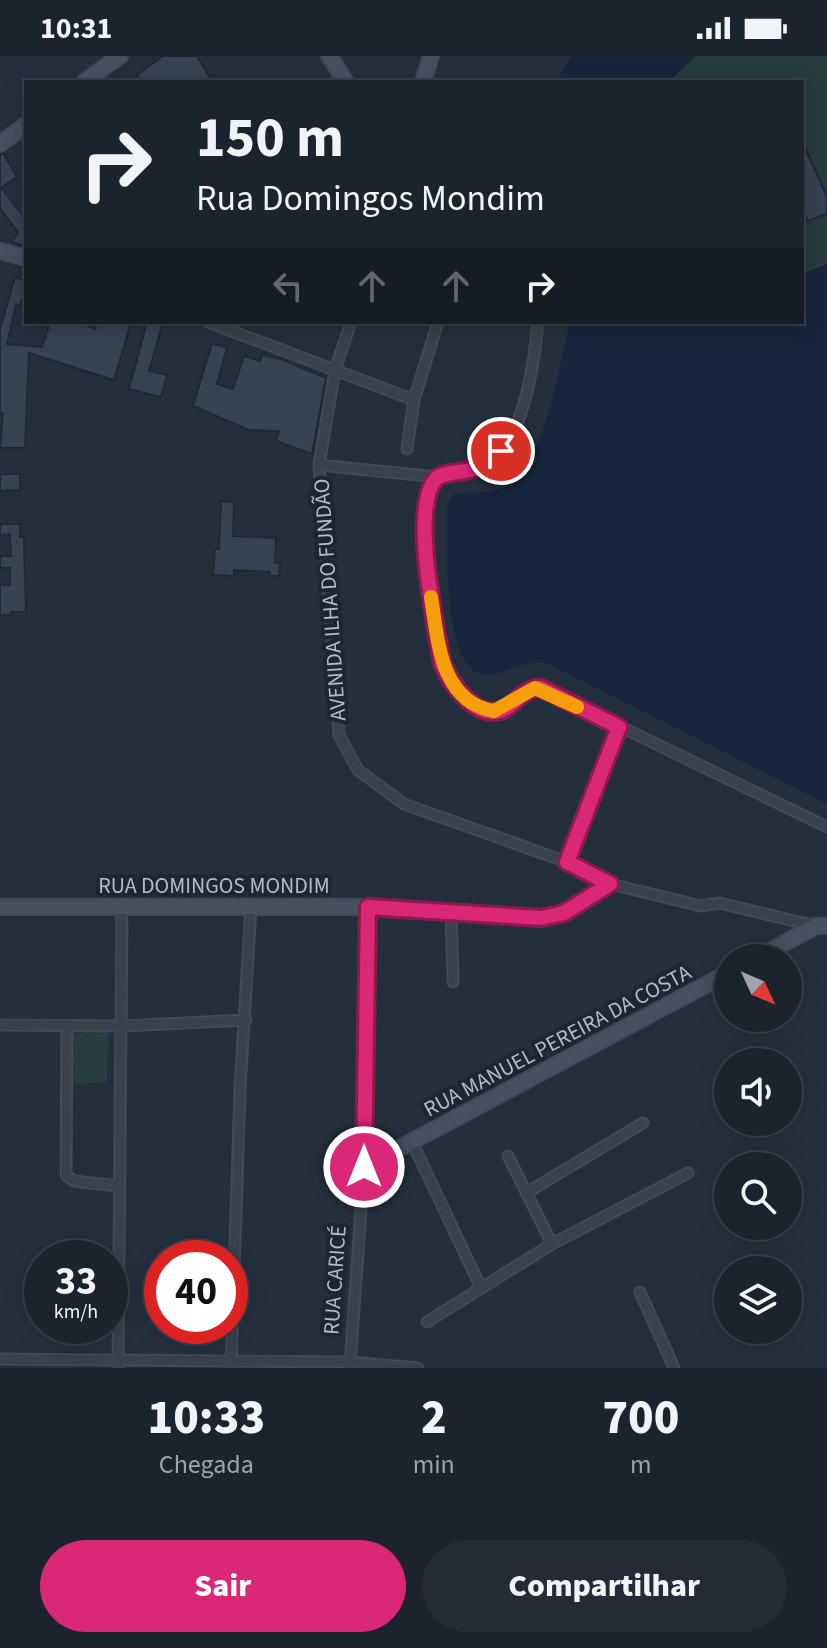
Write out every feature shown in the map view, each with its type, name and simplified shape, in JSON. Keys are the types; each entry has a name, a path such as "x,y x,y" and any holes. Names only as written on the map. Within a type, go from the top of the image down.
{"street":[{"path":"87,80 120,56"},
{"path":"329,56 345,80"},
{"path":"424,80 431,56"},
{"path":"0,144 24,126"},
{"path":"0,251 24,257"},
{"path":"213,324 414,400"},
{"name":"AVENIDA ILHA DO FUNDÃO","path":"350,324 335,370 319,465 339,735 346,753 376,786 404,804 567,862 610,884 701,906 719,903 822,926"},
{"path":"407,449 414,400 437,324"},
{"path":"319,465 437,477 477,471 501,451 521,410 533,367 538,324"},
{"path":"437,477 427,504 424,529 442,663 450,681 465,698 487,710 503,710 532,688 541,688 827,827"},
{"path":"567,862 619,727"},
{"name":"RUA DOMINGOS MONDIM","path":"0,907 368,907 541,918 564,913 610,884"},
{"path":"118,1365 117,1186 123,1026 122,907"},
{"path":"230,1365 240,1089 251,907"},
{"name":"RUA CARICÉ","path":"350,1365 364,1167 368,907"},
{"path":"451,912 453,982"},
{"path":"785,944 822,926"},
{"name":"RUA MANUEL PEREIRA DA COSTA","path":"364,1167 714,980"},
{"path":"0,1025 123,1026 246,1020"},
{"path":"67,1026 66,1175 74,1181 117,1186"},
{"path":"526,1193 643,1123"},
{"path":"412,1142 481,1288"},
{"path":"508,1156 552,1244"},
{"path":"427,1322 552,1244 688,1173"},
{"path":"640,1292 674,1368"},
{"path":"0,1359 118,1365 418,1368"}],"green space":[{"path":"696,56 827,56 827,264 804,273 804,80 670,80"},
{"path":"109,1029 107,1082 74,1084 72,1034"}],"water":[{"path":"571,56 696,56 670,80 558,80"},
{"path":"827,264 827,804 546,663 481,674 468,665 459,648 449,599 447,506 454,494 502,488 517,476 530,459 548,413 570,324 804,324 804,273"}],"building":[{"path":"163,56 197,56 212,80 141,80 137,75"},
{"path":"804,145 827,197 827,214 808,221 804,212"},
{"path":"3,153 17,177 1,188 24,217 24,245 12,242 18,232 0,208 0,154"},
{"path":"15,277 24,280 24,294 20,305 16,304 7,344 42,347 49,324 84,324 95,329 96,324 130,326 114,380 29,353 25,448 0,448 3,413 0,413 0,329"},
{"path":"146,324 162,324 149,371 167,375 161,397 129,389"},
{"path":"212,343 227,348 217,384 233,389 244,356 260,361 262,355 281,359 326,378 312,454 276,441 279,431 249,430 193,406"},
{"path":"0,474 20,474 20,490 0,491"},
{"path":"221,501 234,502 233,536 276,538 275,563 280,563 279,576 270,576 270,572 234,570 234,576 213,575 215,549 219,549"},
{"path":"0,524 20,524 20,537 24,537 26,612 0,615 0,585 10,585 10,568 0,568 0,556 11,556 10,534 0,535"}],"slow traffic":[{"path":"431,597 442,663 450,681 465,698 487,710 503,710 532,688 541,688 577,707"}],"route":[{"path":"364,1167 368,907 541,918 564,913 586,902 610,884 567,862 619,727 541,688 532,688 503,710 487,710 465,698 450,681 442,663 427,571 424,529 427,504 437,477 477,471 501,451"}]}
